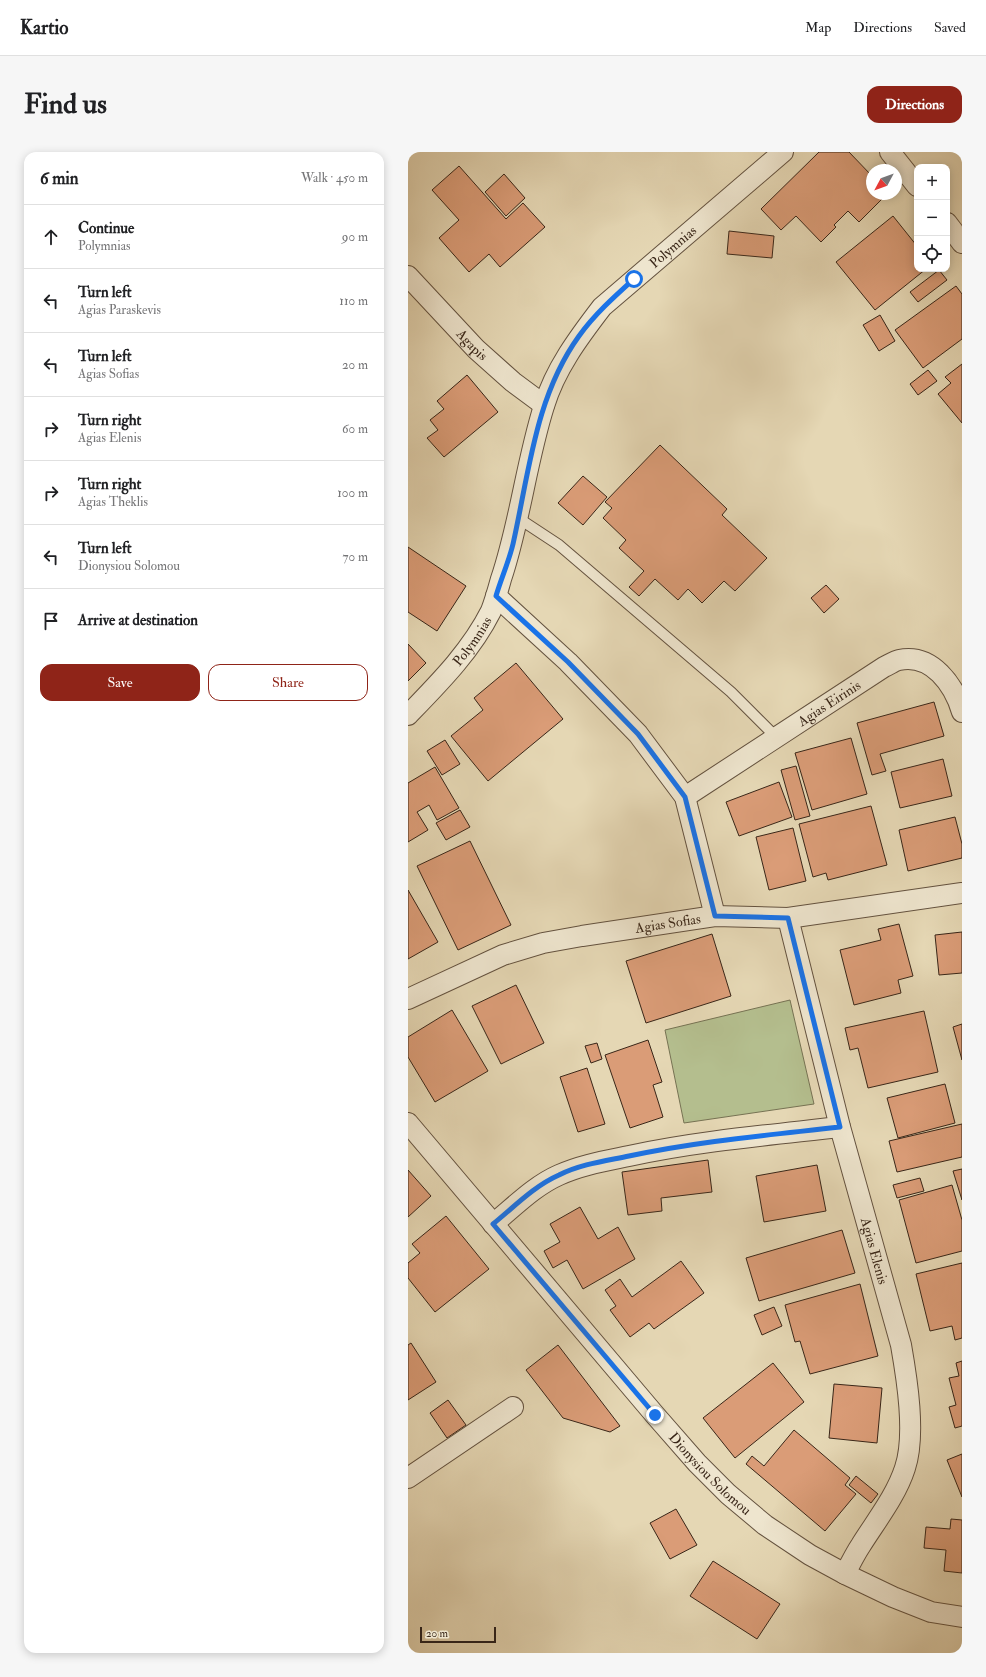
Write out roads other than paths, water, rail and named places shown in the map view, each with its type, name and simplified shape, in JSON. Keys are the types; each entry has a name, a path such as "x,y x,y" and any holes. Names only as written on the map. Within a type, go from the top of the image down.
{"street":[{"name":"Polymnias","path":"408,715 437,685 473,642 491,610 512,545 524,482 544,405 561,366 579,337 602,307 784,152"},
{"path":"890,152 914,182"},
{"path":"950,227 962,243"},
{"name":"Agapis","path":"408,276 476,349 514,382 544,405"},
{"path":"496,596 568,662 638,734 685,797 715,916"},
{"name":"Agias Eirinis","path":"685,797 884,666 899,660 912,660 928,664 946,678 957,696 962,712"},
{"name":"Agias Sofias","path":"408,1000 503,955 543,943 715,916 788,918 962,893"},
{"name":"Agias Elenis","path":"788,918 840,1127 901,1345 907,1381 909,1413 905,1468 880,1516 860,1546 845,1574"},
{"name":"Dionysiou Solomou","path":"408,1123 702,1468 728,1494 765,1525 810,1555 845,1574 893,1597 931,1612 962,1617"},
{"path":"493,1224 538,1187 559,1175 587,1164 654,1150 718,1140 840,1127"},
{"path":"408,1478 513,1407"}],"lane":[{"path":"518,518 559,545 731,692 776,737"}]}
